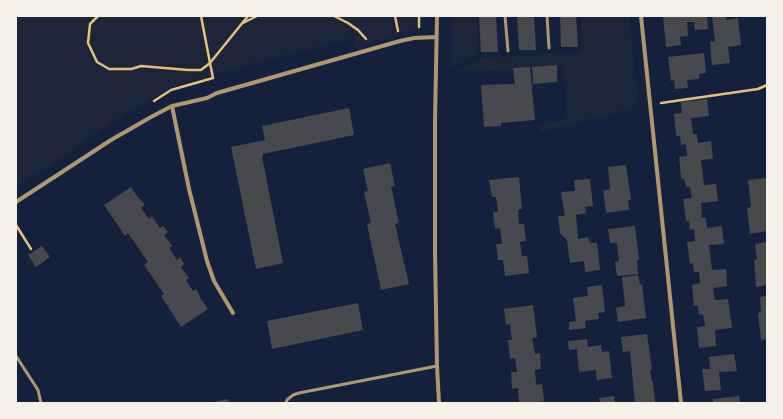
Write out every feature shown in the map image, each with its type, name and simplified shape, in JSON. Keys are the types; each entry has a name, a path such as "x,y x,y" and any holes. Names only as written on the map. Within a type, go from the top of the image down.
{"street":[{"path":"437,16 435,237 439,403"},
{"path":"641,16 681,403"},
{"path":"16,202 111,140 172,106 207,98 217,93 414,38 436,37"},
{"path":"172,106 189,189 207,261 214,281 233,313"}],"lane":[{"path":"505,16 508,51"},
{"path":"547,16 549,48"},
{"path":"16,356 38,390 41,403"},
{"path":"286,403 287,400 293,395 299,393 438,366"}],"path":[{"path":"98,16 90,24 88,43 97,62 109,68 131,69 141,66 188,70 201,70 210,64 248,16"},
{"path":"201,16 217,93"},
{"path":"241,24 257,16"},
{"path":"334,16 358,30 367,41 371,50"},
{"path":"650,105 758,89 767,85"},
{"path":"16,225 31,248"}],"shaded area":[{"path":"16,16 417,16 416,31 404,33 356,49 353,38 221,72 174,86 120,118 48,167 16,186"},
{"path":"452,16 477,16 479,53 451,68"},
{"path":"581,16 629,16 638,98 635,106 628,110 541,132 538,126 560,121 567,116 563,67 454,72 480,58 582,52"}],"building":[{"path":"479,16 496,16 498,52 481,52"},
{"path":"517,16 534,16 536,50 519,50"},
{"path":"560,16 576,16 578,47 561,47"},
{"path":"663,16 707,16 708,29 695,30 694,22 687,22 688,36 680,37 681,45 666,47"},
{"path":"712,16 726,16 726,20 738,18 741,45 728,47 730,63 712,65 710,42 715,41"},
{"path":"704,53 706,73 699,74 699,79 687,80 688,88 675,89 674,80 671,81 668,57"},
{"path":"557,65 557,82 533,84 532,67"},
{"path":"530,67 535,120 501,123 501,126 484,127 481,85 515,84 513,68"},
{"path":"707,99 709,116 691,118 693,134 697,134 698,143 711,141 713,159 701,160 704,185 716,184 718,201 701,203 702,218 706,218 707,228 722,226 724,244 709,245 712,270 726,269 727,286 713,288 715,300 728,299 732,328 715,330 716,346 699,348 697,327 705,326 703,314 699,315 698,306 694,306 692,285 700,283 699,272 694,272 693,263 690,264 687,242 695,241 694,229 690,230 689,221 686,221 683,199 692,198 690,187 686,187 684,178 681,179 679,157 687,156 686,144 681,145 680,136 676,136 674,114 682,113 681,102"},
{"path":"349,108 354,135 263,154 262,157 283,263 256,269 231,147 265,140 262,126"},
{"path":"390,163 395,186 391,187 399,223 395,224 409,284 381,290 367,224 371,223 364,192 368,191 363,169"},
{"path":"626,165 631,200 628,200 629,210 606,213 603,191 610,189 608,167"},
{"path":"519,177 522,209 518,210 519,224 524,224 526,241 520,242 522,256 527,256 529,273 505,276 503,260 498,260 496,244 502,244 500,228 495,229 493,212 498,212 496,197 492,197 489,180"},
{"path":"767,178 767,231 750,234 747,208 751,207 748,180"},
{"path":"590,179 593,206 585,207 586,213 576,215 578,239 588,237 590,243 597,243 600,270 585,272 584,261 570,263 567,240 560,233 558,216 565,216 561,192 575,191 574,180"},
{"path":"131,187 145,205 141,208 149,219 152,216 160,228 163,226 168,232 164,235 172,246 169,248 177,260 180,257 184,264 181,267 189,278 186,280 193,291 196,289 208,309 181,327 161,296 164,294 144,265 148,262 128,233 125,236 104,205"},
{"path":"635,226 639,260 637,260 638,274 617,276 615,262 619,261 617,243 610,243 608,229"},
{"path":"767,242 767,285 756,287 754,260 757,259 755,244"},
{"path":"42,246 50,257 36,267 28,255"},
{"path":"638,275 640,285 642,284 646,318 618,322 616,308 625,306 622,277"},
{"path":"602,285 605,312 598,313 599,319 585,321 586,328 569,330 569,322 576,321 573,298 588,296 587,287"},
{"path":"767,296 767,339 761,340 758,313 761,312 760,297"},
{"path":"358,303 363,330 272,349 267,321"},
{"path":"533,305 537,337 532,338 535,354 540,353 541,369 535,370 536,385 542,384 544,401 538,402 539,403 519,403 518,388 512,389 511,372 517,372 515,358 510,359 508,340 512,340 510,324 506,325 504,309"},
{"path":"647,334 655,403 635,403 630,351 623,352 621,337"},
{"path":"587,339 588,347 601,345 602,352 609,351 612,378 597,380 596,370 579,372 577,349 569,350 568,341"},
{"path":"734,354 737,371 719,372 721,390 705,391 702,369 710,369 709,357"},
{"path":"614,396 615,403 600,403 599,398"},
{"path":"739,396 740,403 713,403 713,399"},
{"path":"228,399 229,403 214,403 214,402"}]}
